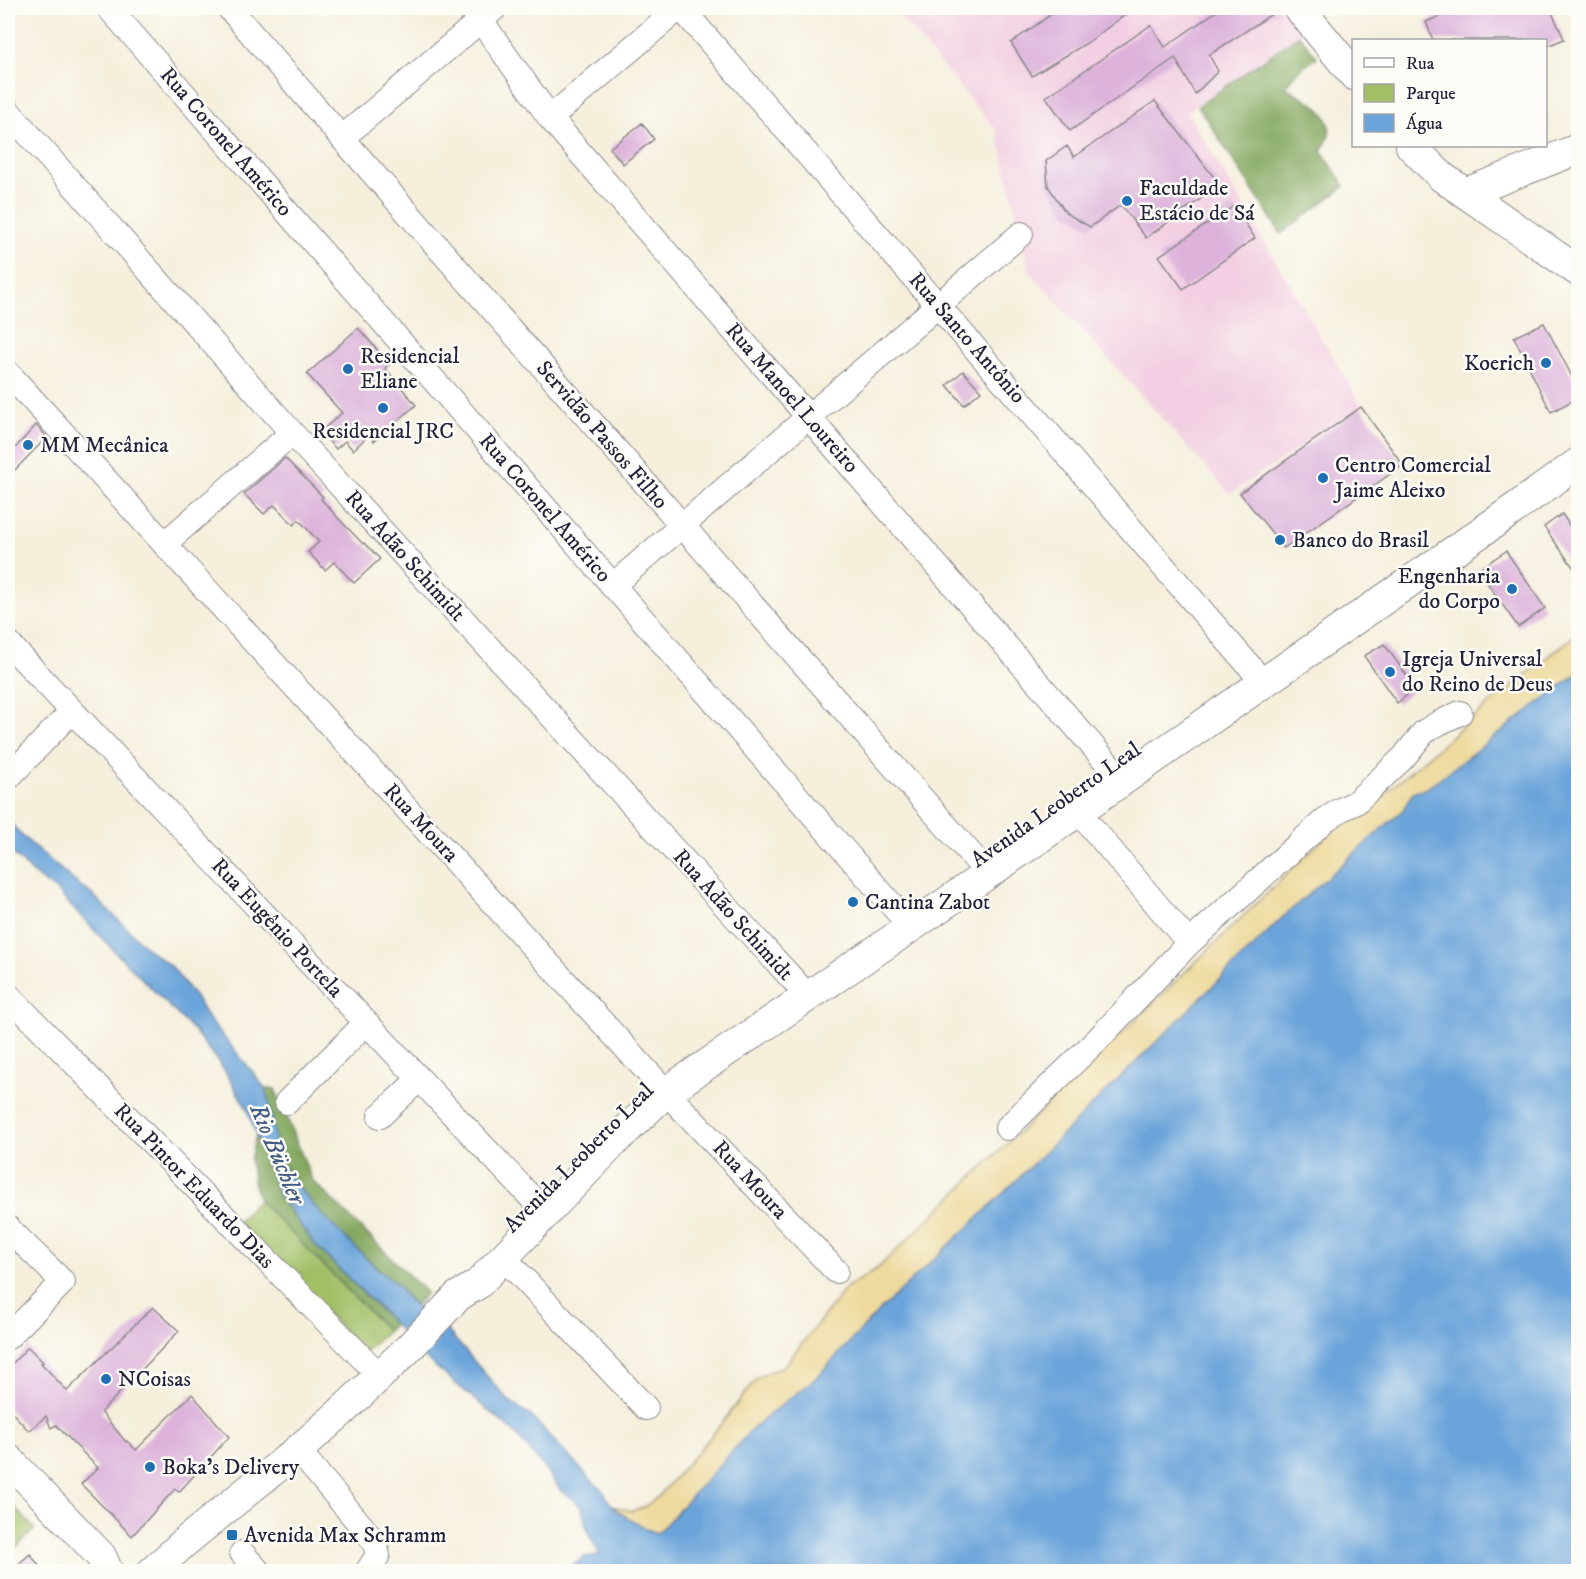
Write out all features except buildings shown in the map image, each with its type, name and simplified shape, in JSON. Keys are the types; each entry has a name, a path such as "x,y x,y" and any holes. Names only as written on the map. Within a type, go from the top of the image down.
{"main road":[{"path":"1299,8 1352,74"},
{"path":"1412,147 1442,177 1578,271"},
{"path":"1466,193 1578,149"},
{"name":"Avenida Leoberto Leal","path":"451,1304 478,1284 504,1258 540,1207 611,1121 905,920 1078,810 1117,773 1252,669 1578,442"},
{"name":"Avenida Leoberto Leal","path":"905,920 976,860 1117,773 1497,521 1578,463"},
{"name":"Avenida Leoberto Leal","path":"451,1304 461,1280 540,1207"},
{"path":"152,1572 186,1541 298,1450 380,1376 451,1304"},
{"path":"8,1460 101,1556 108,1572"},
{"path":"8,1481 98,1572"},
{"path":"123,1572 186,1541"}],"street":[{"name":"Rua Coronel Américo","path":"109,8 905,920"},
{"name":"Servidão Passos Filho","path":"230,8 976,860"},
{"path":"550,118 680,8"},
{"name":"Rua Santo Antônio","path":"680,8 1252,669"},
{"path":"342,138 483,12"},
{"name":"Rua Manoel Loureiro","path":"483,12 550,118 1117,773"},
{"name":"Rua Adão Schimidt","path":"8,111 292,433 802,990"},
{"path":"612,586 1021,234"},
{"name":"Rua Moura","path":"8,373 661,1086 836,1271"},
{"path":"164,544 292,433"},
{"name":"Rua Eugênio Portela","path":"8,643 540,1207"},
{"path":"8,778 72,711"},
{"path":"1007,1128 1100,1037 1189,943 1325,820 1355,802 1403,758 1424,732 1460,713"},
{"path":"1078,810 1189,943"},
{"name":"Rua Pintor Eduardo Dias","path":"8,995 380,1376"},
{"path":"287,1102 366,1023"},
{"path":"380,1116 418,1079"},
{"path":"8,1228 63,1282 8,1337"},
{"path":"504,1258 646,1408"},
{"path":"298,1450 374,1541 378,1555 367,1572"},
{"path":"242,1553 259,1572"}],"shaded area":[{"name":"Faculdade Estácio de Sá","path":"893,8 1286,8 1306,29 1187,112 1362,406 1230,494 1030,272 997,131"}],"green space":[{"path":"1299,35 1317,57 1298,71 1285,87 1317,106 1328,120 1328,138 1321,150 1345,186 1281,234 1198,106"},
{"path":"265,1089 275,1089 312,1180 427,1293 416,1305 330,1223 287,1173 272,1128"},
{"path":"256,1134 279,1196 314,1244 394,1324 388,1331 259,1200 250,1160"},
{"path":"259,1200 388,1331 365,1352 236,1223"},
{"path":"13,1506 35,1529 8,1555 8,1511"}],"sand":[{"path":"1578,633 1578,673 1426,789 1414,791 1403,810 1282,918 981,1215 878,1312 817,1377 754,1427 658,1533 634,1522 613,1506 632,1511 644,1507 659,1496 714,1433 758,1377 784,1366 847,1287 877,1269 1346,817 1390,789 1476,715"}],"water":[{"name":"Rio Büchler","path":"1578,673 1578,1571 565,1571 584,1557 600,1555 589,1535 581,1507 561,1491 513,1431 426,1359 385,1314 314,1244 279,1195 246,1107 225,1071 195,1032 55,889 39,879 8,849 8,820 21,835 94,896 149,950 172,967 207,1017 265,1089 283,1166 304,1194 371,1263 397,1285 409,1301 440,1322 507,1399 530,1415 603,1491 617,1511 646,1529 658,1533 754,1427 817,1377 878,1312 981,1215 1282,918 1403,810 1414,791 1426,789"}],"place":[{"name":"Faculdade Estácio de Sá","path":"1127,201"},
{"name":"Koerich","path":"1546,363"},
{"name":"Residencial Eliane","path":"348,369"},
{"name":"Residencial JRC","path":"383,408"},
{"name":"MM Mecânica","path":"28,445"},
{"name":"Centro Comercial Jaime Aleixo","path":"1323,478"},
{"name":"Banco do Brasil","path":"1280,540"},
{"name":"Engenharia do Corpo","path":"1512,589"},
{"name":"Igreja Universal do Reino de Deus","path":"1390,672"},
{"name":"Cantina Zabot","path":"853,902"},
{"name":"NCoisas","path":"106,1379"},
{"name":"Boka's Delivery","path":"150,1467"},
{"name":"Avenida Max Schramm","path":"232,1535"}]}
